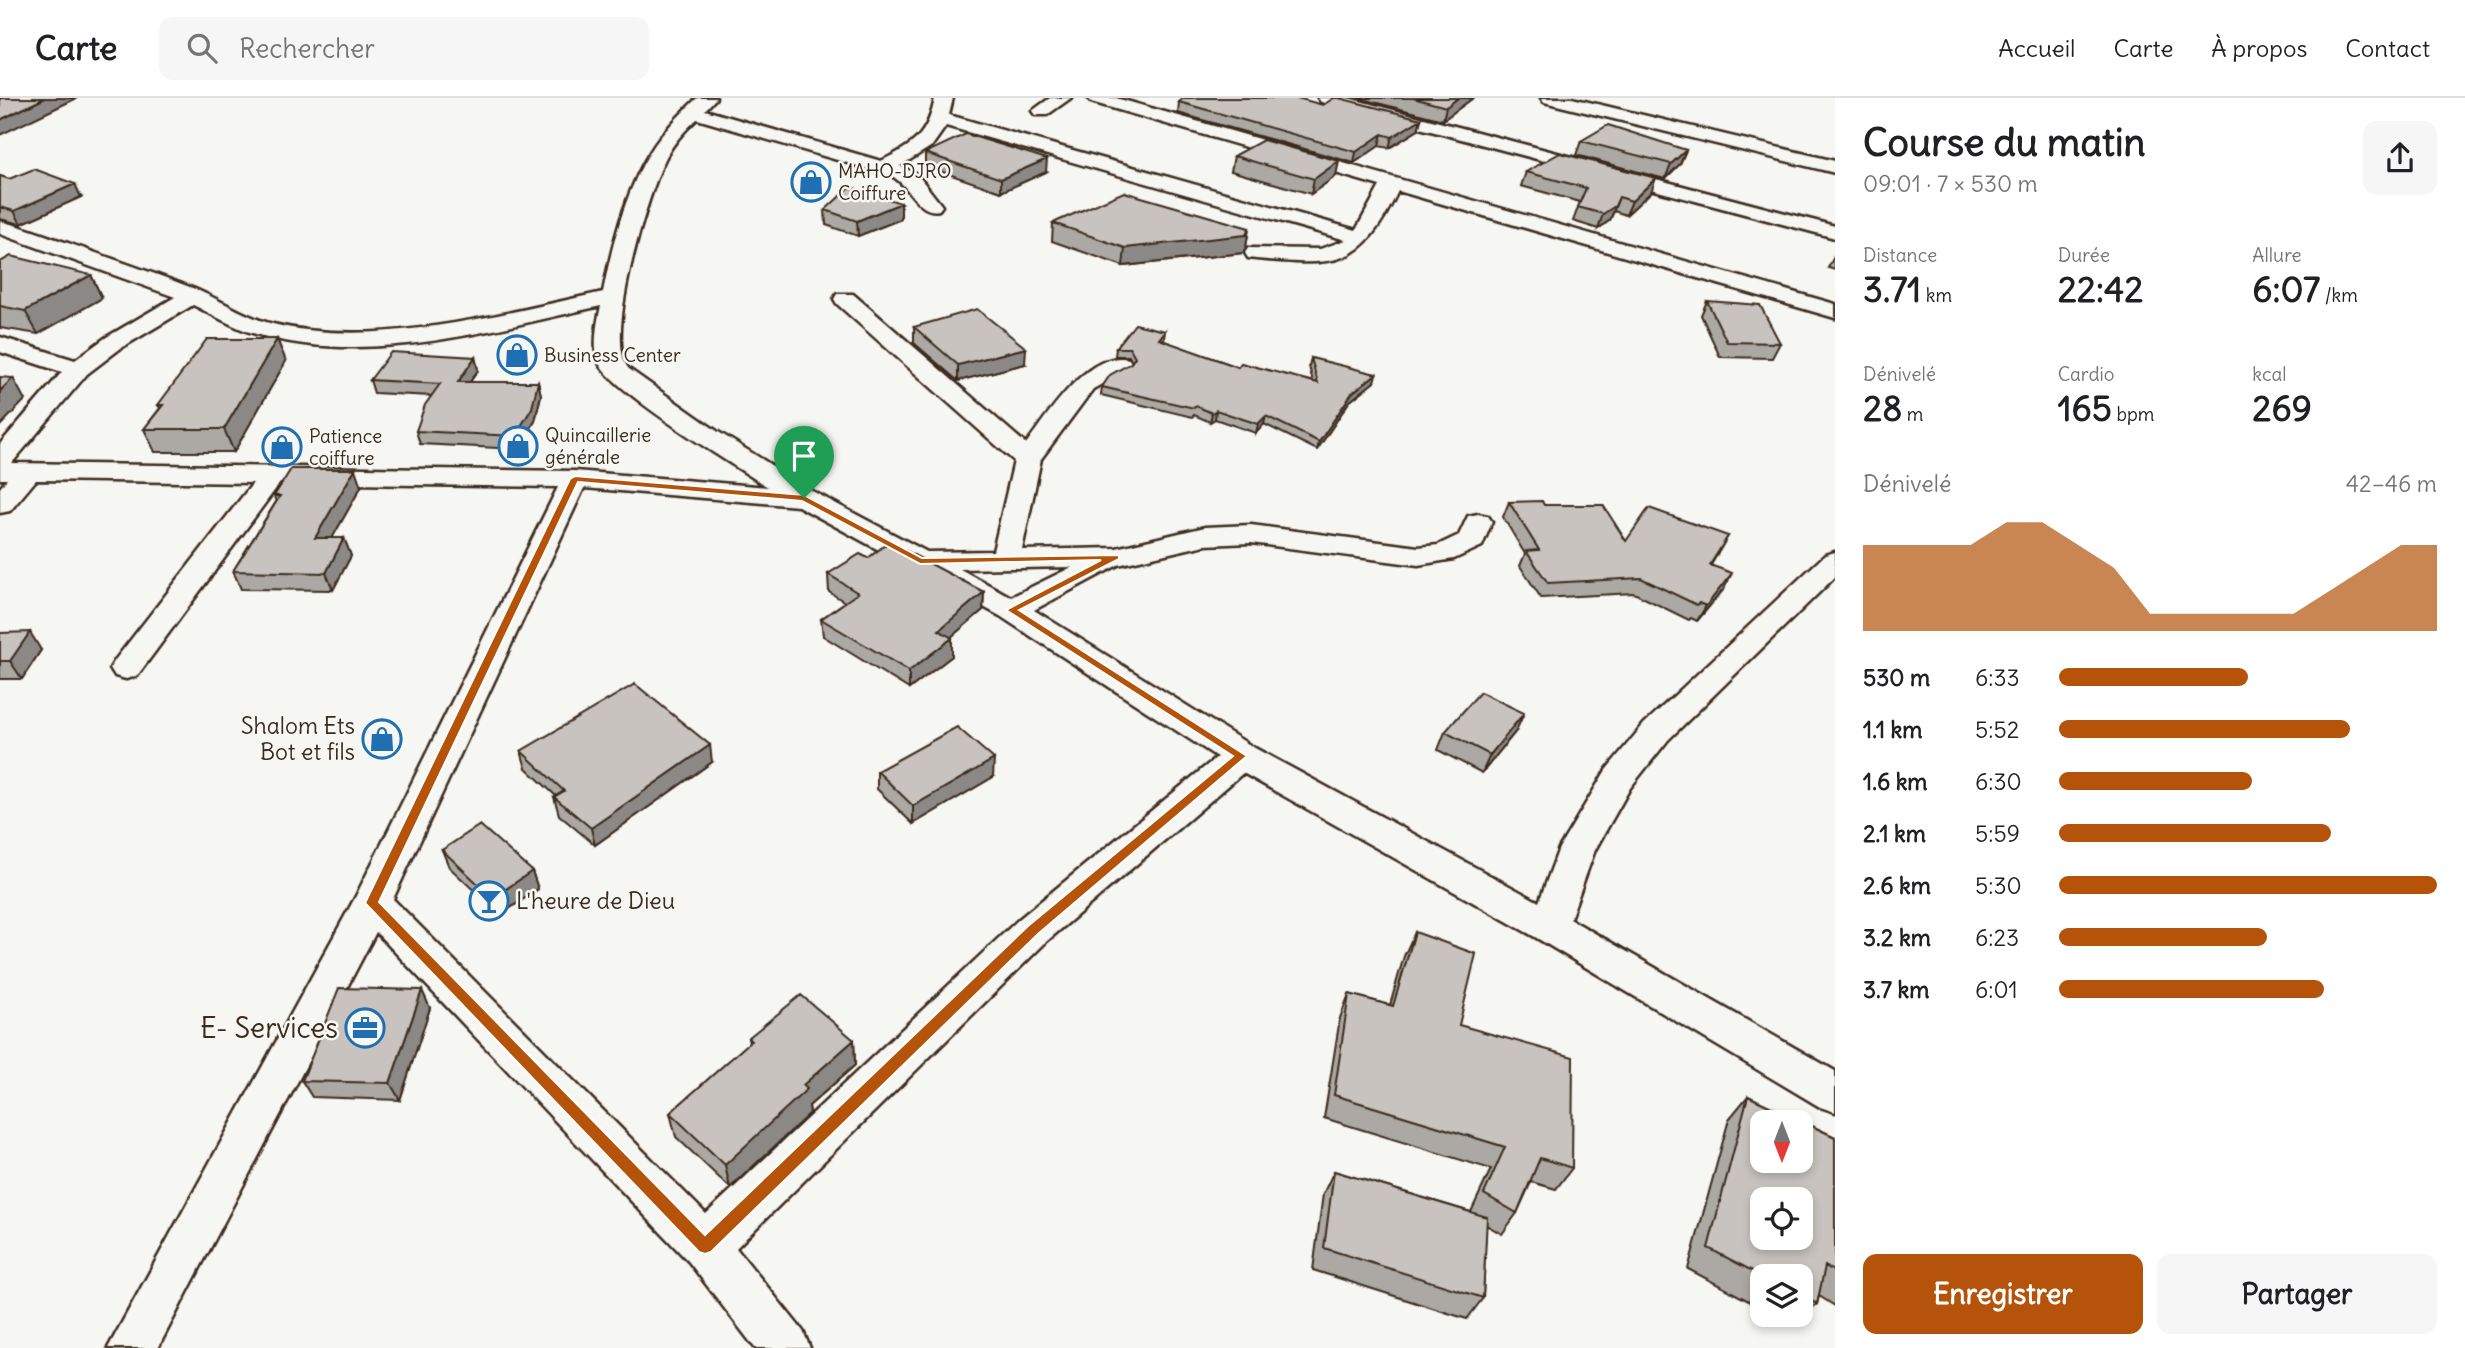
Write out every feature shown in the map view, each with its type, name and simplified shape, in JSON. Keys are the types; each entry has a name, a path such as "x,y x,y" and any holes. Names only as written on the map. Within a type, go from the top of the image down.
{"street":[{"path":"884,167 914,152 932,136 942,119 944,98"},
{"path":"1041,111 1062,98"},
{"path":"1097,98 1835,311"},
{"path":"1327,98 1835,232"},
{"path":"1550,98 1835,167"},
{"path":"933,206 910,178 700,105 659,152 651,167 625,243 613,297 608,353 611,364 620,374 688,423 804,498 1011,610 1241,756 1549,926 1835,1093"},
{"path":"942,119 1360,238"},
{"path":"1256,253 1311,256 1350,247 1360,238 1391,184"},
{"path":"0,227 192,296 249,325 276,332 364,338 443,331 613,297"},
{"path":"0,460 78,369 113,343 192,296"},
{"path":"845,299 1028,458"},
{"path":"0,344 78,369"},
{"path":"1005,561 1028,458 1084,384 1120,364"},
{"path":"0,471 575,479 804,498"},
{"path":"0,505 29,471"},
{"path":"126,668 274,473"},
{"path":"132,1348 372,903 575,479"},
{"path":"920,561 1116,557 1205,536 1251,534 1418,556 1444,553 1472,540 1478,522"},
{"path":"1011,610 1116,557"},
{"path":"1549,926 1577,848 1618,779 1656,732 1835,561"},
{"path":"705,1247 1033,930 1241,756"},
{"path":"372,903 705,1247 786,1348"}],"building":[{"path":"0,98 45,98 0,120"},
{"path":"1184,98 1297,98 1323,105 1339,98 1421,119 1392,137 1382,134 1356,152 1179,102"},
{"path":"1413,98 1458,98 1446,107"},
{"path":"1608,125 1686,150 1671,164 1581,141"},
{"path":"966,134 1047,159 1001,179 925,153"},
{"path":"1263,140 1339,161 1314,179 1234,156"},
{"path":"1560,153 1656,178 1632,201 1619,197 1615,206 1603,214 1578,207 1586,188 1526,172"},
{"path":"34,169 75,184 14,211 0,207 0,176 9,179"},
{"path":"850,187 901,203 857,221 825,210"},
{"path":"1124,192 1249,228 1246,235 1125,248 1053,223"},
{"path":"11,256 91,275 25,311 0,306 0,262"},
{"path":"1707,301 1760,305 1780,343 1727,342"},
{"path":"977,309 1026,348 958,365 914,327"},
{"path":"1135,324 1165,331 1159,339 1238,367 1241,363 1318,383 1311,358 1376,374 1352,393 1319,442 1266,416 1258,424 1216,410 1212,413 1196,406 1194,408 1102,387 1110,375 1131,363 1135,357 1130,348 1116,348"},
{"path":"207,339 277,339 224,429 144,429 163,405 158,405"},
{"path":"391,352 475,357 458,382 538,382 532,408 515,436 416,431 425,405 440,384 370,380"},
{"path":"0,377 13,378 0,391"},
{"path":"291,469 355,469 315,538 344,538 326,573 233,571 280,496 274,496"},
{"path":"1542,501 1544,505 1603,505 1626,541 1649,508 1728,536 1710,565 1732,573 1706,606 1699,603 1697,605 1641,578 1548,583 1526,551 1539,550 1509,502"},
{"path":"889,542 984,592 939,630 952,638 909,671 821,619 858,593 828,574 860,554 868,558"},
{"path":"30,632 10,661 0,661 0,633"},
{"path":"635,684 710,745 591,828 554,797 564,791 521,751"},
{"path":"1480,692 1524,713 1490,755 1445,732"},
{"path":"957,727 994,759 913,806 877,771"},
{"path":"480,825 532,871 493,898 442,850"},
{"path":"1415,932 1476,954 1459,1025 1573,1057 1572,1168 1540,1158 1517,1213 1484,1194 1505,1147 1334,1095 1349,994 1393,1006"},
{"path":"339,988 422,990 390,1083 302,1081"},
{"path":"801,995 854,1040 803,1085 807,1089 725,1165 670,1113 751,1041 748,1038"},
{"path":"1748,1096 1778,1110 1750,1110 1750,1173 1813,1173 1813,1127 1835,1137 1835,1272 1825,1266 1817,1304 1813,1302 1813,1264 1750,1264 1750,1270 1708,1248"},
{"path":"1334,1171 1487,1217 1483,1298 1324,1248"}],"place":[{"name":"MAHO-DJRO Coiffure","path":"811,182"},
{"name":"Business Center","path":"517,355"},
{"name":"Quincaillerie générale","path":"518,446"},
{"name":"Patience coiffure","path":"282,447"},
{"name":"Shalom Ets Bot et fils","path":"382,739"},
{"name":"L'heure de Dieu","path":"489,901"},
{"name":"E- Services","path":"365,1028"}],"route":[{"path":"575,479 804,498 920,561 1116,557 1011,610 1241,756 1033,930 705,1247 372,903 575,479"}]}
